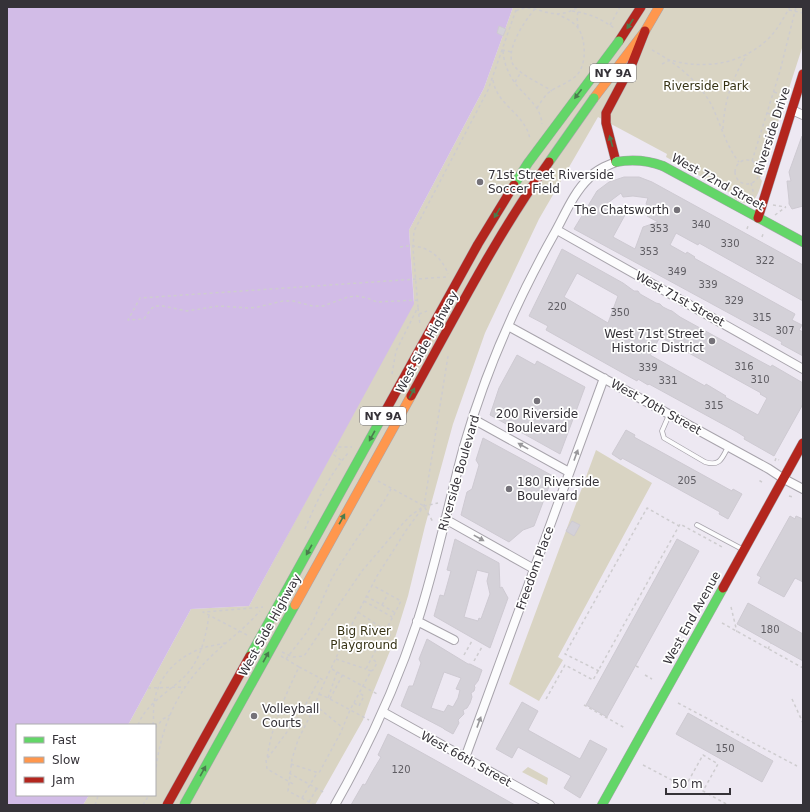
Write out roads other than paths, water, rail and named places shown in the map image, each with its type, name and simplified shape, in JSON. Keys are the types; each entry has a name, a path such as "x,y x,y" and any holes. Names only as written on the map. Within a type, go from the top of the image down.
{"main road":[{"name":"West Side Highway","path":"167,805 463,271 508,194 545,139 619,41 641,7"},
{"path":"616,162 606,123 606,113 632,64 635,50 659,7"},
{"name":"West Side Highway","path":"184,805 499,238 542,171 594,98 635,50"},
{"name":"Riverside Drive","path":"758,218 803,74"},
{"name":"West 72nd Street","path":"616,162 638,160 649,161 663,166 803,242"},
{"name":"West End Avenue","path":"602,805 803,443"}],"street":[{"path":"792,110 803,115"},
{"name":"Riverside Boulevard","path":"335,805 383,712 417,621 473,419 508,326 528,282 578,191 588,178 599,170 616,162"},
{"name":"West 71st Street","path":"557,230 803,369"},
{"name":"West 70th Street","path":"508,326 803,489"},
{"name":"Freedom Place","path":"465,758 604,378"},
{"path":"473,419 569,472"},
{"path":"445,519 534,569"},
{"path":"417,621 454,640"},
{"name":"West 66th Street","path":"383,712 550,805"}],"lane":[{"path":"669,415 662,431 664,438 705,462 710,464 717,463 720,461 728,447"},
{"path":"697,524 744,550"}],"place":[{"name":"71st Street Riverside Soccer Field","path":"480,182"},
{"name":"The Chatsworth","path":"677,210"},
{"name":"West 71st Street Historic District","path":"712,341"},
{"name":"200 Riverside Boulevard","path":"537,401"},
{"name":"180 Riverside Boulevard","path":"509,489"},
{"name":"Volleyball Courts","path":"254,716"}],"park label":[{"name":"Riverside Park","path":"706,86"},
{"name":"Big River Playground","path":"364,638"}]}
